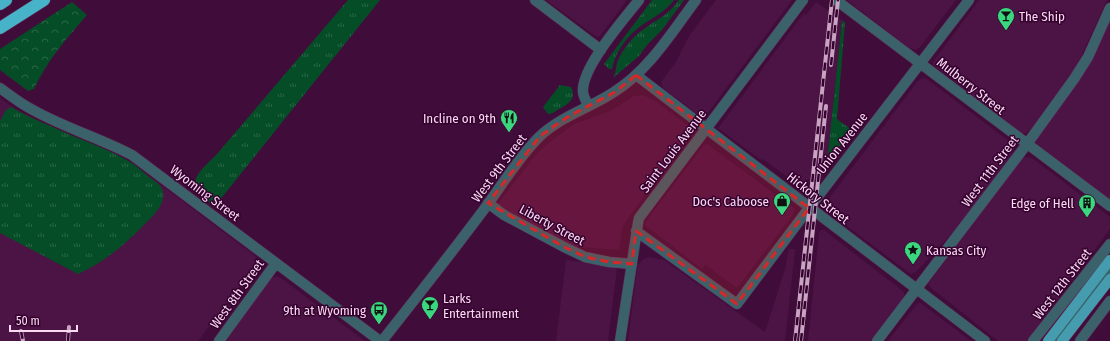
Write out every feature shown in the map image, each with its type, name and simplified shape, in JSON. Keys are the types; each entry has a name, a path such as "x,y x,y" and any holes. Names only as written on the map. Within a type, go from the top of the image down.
{"highway":[{"path":"0,4 6,0"},
{"path":"0,28 44,0"}],"main road":[{"name":"West 12th Street","path":"1048,341 1110,260"},
{"path":"1062,341 1110,279"}],"street":[{"path":"535,0 601,50"},
{"path":"588,106 583,92 586,76 593,61 639,0"},
{"name":"West 9th Street","path":"381,341 488,204 528,149 540,136 558,122 615,92 636,75 653,58 696,0"},
{"name":"Saint Louis Avenue","path":"620,341 639,218 803,0"},
{"name":"Mulberry Street","path":"836,0 1110,206"},
{"name":"Union Avenue","path":"636,231 737,304 969,0"},
{"name":"West 11th Street","path":"877,341 1027,144 1074,79 1088,57 1110,8"},
{"name":"Hickory Street","path":"636,75 985,341"},
{"name":"Wyoming Street","path":"0,88 34,111 132,154 381,341"},
{"name":"Liberty Street","path":"488,204 504,215 584,257 609,262 632,264"},
{"name":"West 12th Street","path":"1033,341 1110,244"},
{"name":"West 8th Street","path":"219,341 276,263"},
{"path":"1055,341 1110,270"},
{"path":"1080,341 1110,301"}],"highlighted area":[{"path":"636,75 809,208 737,304 636,231 632,264 609,262 585,257 564,247 488,203 540,136 569,116 615,92"}],"shaded area":[{"path":"546,0 627,0 600,36 597,37"},
{"path":"716,0 792,0 707,114 701,117 663,88 661,82 676,62 689,36"},
{"path":"847,0 956,0 920,47 916,50 909,48"},
{"path":"979,0 1107,0 1072,73 1030,130 1026,133 1022,133 933,65 933,62"},
{"path":"816,2 842,20 826,170 823,174 797,184 763,159 761,160 719,129 719,127 804,13 806,15"},
{"path":"1110,18 1110,199 1037,144 1036,141"},
{"path":"922,78 927,79 1010,142 1014,148 1013,152 958,227 916,272 911,274 832,215 830,212 829,201 830,197 917,82"},
{"path":"643,95 654,100 691,128 692,132 623,225 619,250 578,247 572,245 510,215 497,205 538,152 551,141 574,124 610,111 634,96"},
{"path":"0,98 15,109 131,162 255,256 257,261 256,265 198,341 0,341"},
{"path":"707,144 795,209 792,216 737,288 705,265 702,269 645,225 646,221 704,145"},
{"path":"1025,157 1032,158 1110,217 1110,229 1027,341 998,341 928,284"},
{"path":"821,230 824,230 904,292 902,299 870,341 808,341 819,233"},
{"path":"789,249 795,249 785,341 628,341 637,269 639,263 644,259 649,257 664,260 765,332 785,269"},
{"path":"566,260 617,268 608,341 556,341"},
{"path":"277,276 365,341 226,341 269,281"},
{"path":"920,303 971,341 888,341 916,305"}],"green space":[{"path":"348,0 380,0 215,206 202,198 196,189 195,183 199,173 217,154"},
{"path":"652,0 674,0 663,11 642,25 632,34 619,50 612,69 609,69 604,64"},
{"path":"679,0 684,0 662,30 647,45 639,56 614,77 618,60 629,43 636,35 667,13"},
{"path":"72,2 87,15 51,60 34,89 28,91 0,70 0,49"},
{"path":"842,20 845,23 837,119 852,130 827,163"},
{"path":"560,85 571,87 573,95 571,101 553,113 548,114 543,107"},
{"path":"11,107 38,121 121,157 138,167 161,187 163,192 162,202 160,207 149,220 112,254 78,274 0,233 0,121 6,110"}],"railway":[{"path":"795,341 832,0"},
{"path":"831,65 838,0"},
{"path":"801,341 826,106"},
{"path":"68,341 69,327"},
{"path":"21,331 23,341"}],"place":[{"name":"The Ship","path":"1006,31"},
{"name":"Incline on 9th","path":"509,133"},
{"name":"Doc's Caboose","path":"782,216"},
{"name":"Edge of Hell","path":"1087,218"},
{"name":"Kansas City","path":"913,265"},
{"name":"Larks Entertainment","path":"430,320"},
{"name":"9th at Wyoming","path":"379,325"}]}
